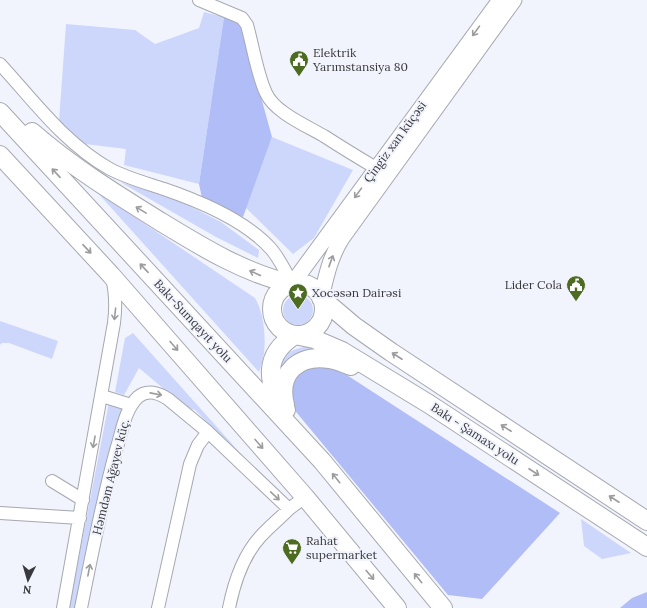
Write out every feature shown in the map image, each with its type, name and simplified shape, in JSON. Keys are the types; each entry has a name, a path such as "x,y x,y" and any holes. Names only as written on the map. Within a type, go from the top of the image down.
{"highway":[{"path":"0,104 72,165 120,197 195,242 249,270 274,280 292,284 302,284 315,290 321,298 324,312 319,324 309,332 295,335 284,342 271,366 270,377 275,393 322,461"},
{"name":"Bakı-Sumqayıt yolu","path":"0,112 322,461 443,608"},
{"path":"0,155 112,275 305,497 397,608"},
{"path":"292,284 281,289 277,294 272,305 272,311 273,317 279,327 289,334 295,335"},
{"name":"Bakı - Şamaxı yolu","path":"321,298 354,326 391,352 647,521"},
{"name":"Bakı - Şamaxı yolu","path":"295,335 320,341 342,351 429,404 647,547"},
{"path":"287,412 283,398 286,375 298,363 315,358 332,359 341,362 429,404"}],"main road":[{"name":"Çingiz xan küçəsi","path":"292,284 500,0"},
{"path":"321,298 335,248 514,0"}],"street":[{"path":"199,0 219,4 242,18 247,25 266,94 272,101 286,114 304,126 322,135 376,168"},
{"path":"0,64 74,144 110,169 217,210 239,224 271,248 279,259 292,284"},
{"path":"0,166 61,220"},
{"path":"63,608 102,396 116,309 116,294 112,275"},
{"name":"Həmdəm Ağayev küç.","path":"81,608 105,490 122,428 131,405 138,397 146,393 155,392 162,394 208,432 289,509"},
{"path":"102,396 131,405"},
{"path":"158,608 190,464 198,445 208,432"},
{"path":"52,481 83,500"},
{"path":"229,608 237,575 259,538 289,509 305,497"},
{"path":"0,513 80,518"}],"shaded area":[{"path":"204,12 224,17 199,184 124,165 126,149 77,143 59,121 66,24 135,30 155,44 199,28"},
{"path":"224,17 241,25 272,137 243,217 202,198 199,184"},
{"path":"272,137 353,170 314,238 293,254 246,208"},
{"path":"120,182 176,199 221,222 259,250 258,258 216,237"},
{"path":"96,191 255,298 262,314 265,345 259,372"},
{"name":"Xocəsən Dairəsi","path":"298,295 308,300 313,310 308,320 298,325 288,320 283,310 288,300"},
{"path":"0,321 58,341 52,359 9,343 2,343 0,345"},
{"path":"133,333 266,482 195,410 185,407 139,368 124,395 115,392 125,338"},
{"path":"307,346 319,348 277,378 280,364 285,356 294,350"},
{"path":"324,365 339,370 560,513 482,599 448,595 292,407 290,385 297,372"},
{"path":"109,402 123,407 76,608 69,608"},
{"path":"581,519 631,553 602,559 584,546"},
{"path":"647,592 647,608 620,608 632,598"}],"place":[{"name":"Elektrik Yarımstansiya 80","path":"299,77"},
{"name":"Lider Cola","path":"576,302"},
{"name":"Xocəsən Dairəsi","path":"298,310"},
{"name":"Rahat supermarket","path":"292,565"}]}
